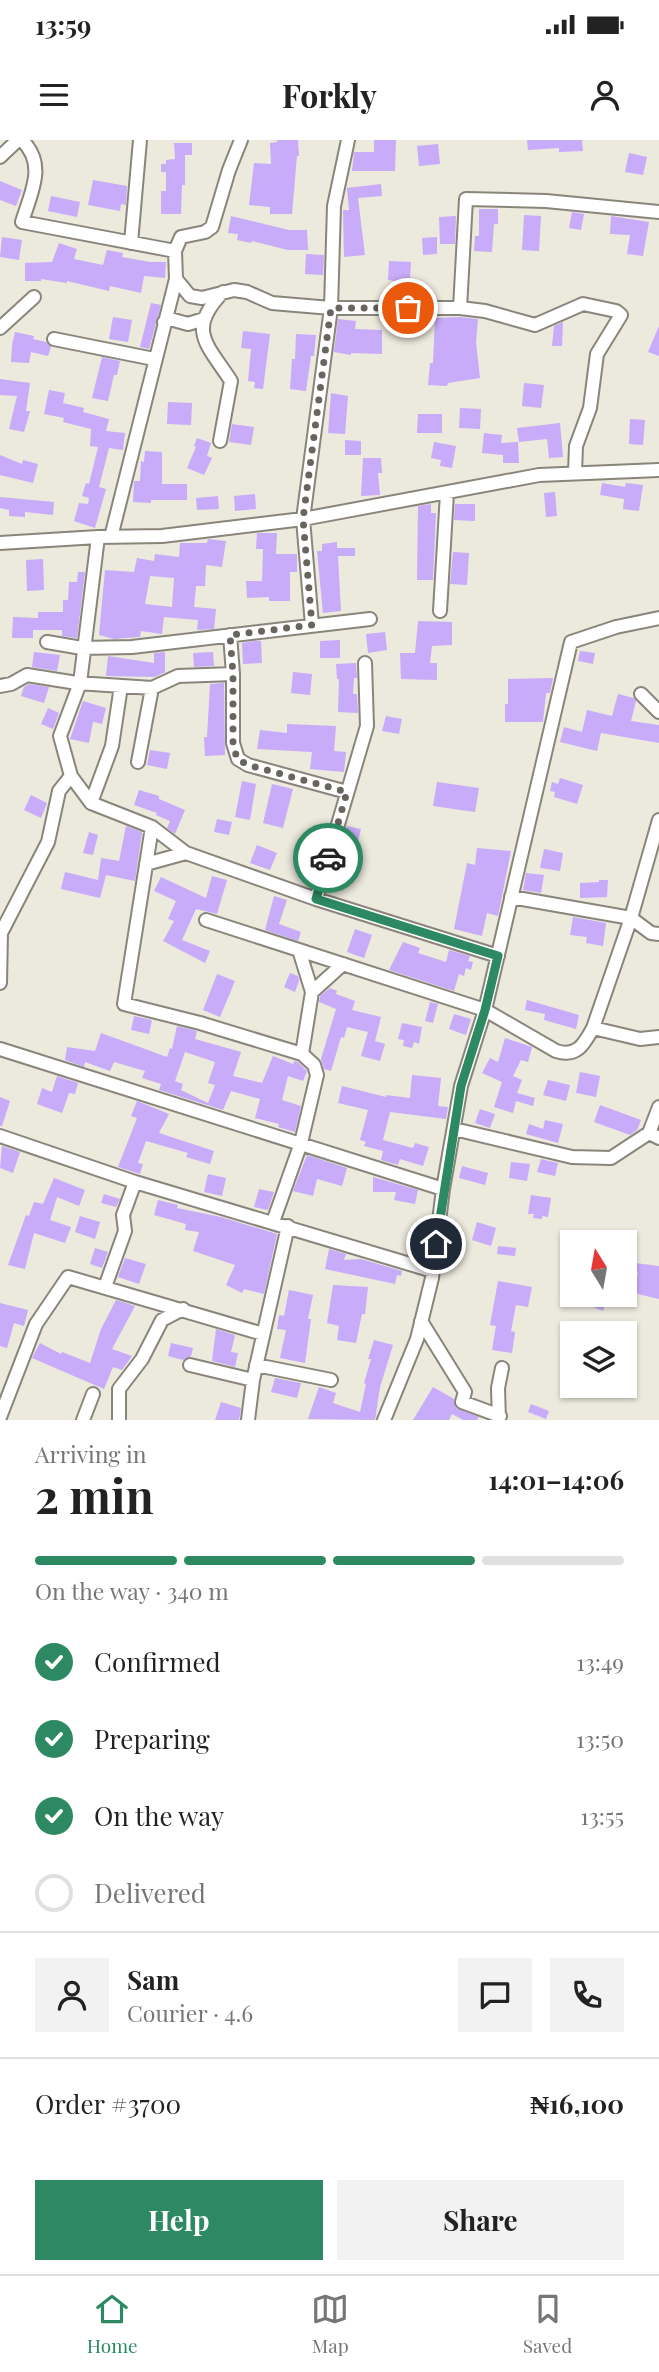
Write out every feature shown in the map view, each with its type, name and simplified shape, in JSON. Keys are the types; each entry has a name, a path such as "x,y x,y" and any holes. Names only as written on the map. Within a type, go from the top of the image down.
{"street":[{"path":"0,157 20,140 31,149 37,166 22,222 175,251"},
{"path":"131,243 140,140"},
{"path":"241,140 212,227 205,232 181,237 175,251 176,279 104,537 80,683 60,736 72,776 92,803 152,827 186,853 316,899 498,956"},
{"path":"312,625 303,519 331,308 334,206 348,140"},
{"path":"460,308 466,199 546,201 659,212"},
{"path":"176,279 190,296 202,298 223,291 247,292 272,303 331,308 460,308 485,311 535,325 583,304 617,311 621,315 597,354 590,408 576,446 575,472"},
{"path":"220,441 231,381 207,346 202,331 208,309 223,291"},
{"path":"0,328 34,297"},
{"path":"164,322 170,319 188,324 204,319"},
{"path":"54,339 154,359"},
{"path":"0,543 162,536 303,519 540,475 659,470"},
{"path":"440,611 447,494"},
{"path":"384,1420 417,1339 433,1271 443,1189 461,1086 485,1010 571,642 616,626 659,618"},
{"path":"47,642 85,648 132,647 370,619"},
{"path":"230,635 233,743 237,759 248,765 347,792"},
{"path":"316,899 367,726 365,663"},
{"path":"0,686 11,684 27,675 80,683 152,688 178,676 233,674"},
{"path":"92,803 112,746 121,686"},
{"path":"138,762 152,688"},
{"path":"641,694 659,712"},
{"path":"0,983 1,933 48,842 59,791 72,776"},
{"path":"206,920 485,1010 533,1039 566,1054 573,1053 593,1028 631,918 659,820"},
{"path":"152,827 124,1004 200,1023 302,1054 314,1065 317,1075 301,1143 274,1222"},
{"path":"146,864 186,853"},
{"path":"511,897 631,918 651,933 659,934"},
{"path":"299,950 312,992 302,1054"},
{"path":"312,992 343,964"},
{"path":"593,1028 640,1039 659,1037"},
{"path":"0,1049 443,1189"},
{"path":"454,1129 572,1157 611,1158 654,1135 659,1107"},
{"path":"0,1136 135,1182 433,1271"},
{"path":"105,1287 125,1231 123,1215 135,1182"},
{"path":"248,1420 256,1365 288,1226"},
{"path":"0,1417 36,1324 68,1277 263,1334"},
{"path":"119,1420 119,1389 142,1359 162,1320 183,1310"},
{"path":"421,1321 465,1392 462,1402 500,1418 498,1388 502,1368"},
{"path":"190,1365 253,1380"},
{"path":"256,1365 331,1380"},
{"path":"83,1420 93,1394"}],"building":[{"path":"277,140 298,140 299,156 292,214 270,214 270,207 249,205 254,163 271,164 270,143"},
{"path":"374,140 396,140 395,171 352,171 354,152 374,152"},
{"path":"527,140 582,140 583,151 559,152 559,148 528,150"},
{"path":"174,143 192,143 192,155 185,155 181,214 161,214 161,191 166,191 166,172 161,172 161,164 175,159"},
{"path":"438,144 440,164 419,166 417,146"},
{"path":"629,153 647,157 643,175 625,172"},
{"path":"93,180 127,186 126,205 121,204 120,211 88,205"},
{"path":"0,181 22,190 16,206 0,200"},
{"path":"381,184 382,196 358,198 365,255 344,257 343,210 349,210 347,188"},
{"path":"51,196 80,202 77,217 48,211"},
{"path":"479,209 498,209 492,252 474,251 475,236 479,236"},
{"path":"572,212 584,214 581,230 569,228"},
{"path":"524,215 541,216 539,251 522,250"},
{"path":"231,216 289,230 307,230 308,250 288,250 237,240 238,234 228,233"},
{"path":"456,216 455,244 440,244 439,217"},
{"path":"611,216 649,222 643,256 627,254 630,235 610,234"},
{"path":"2,237 22,240 19,260 0,257"},
{"path":"437,237 437,254 423,255 422,238"},
{"path":"59,243 77,249 74,259 103,265 107,250 123,253 122,257 166,262 165,278 144,276 141,293 110,286 109,291 67,281 25,281 25,263 52,262"},
{"path":"306,254 324,255 323,275 305,274"},
{"path":"389,261 411,262 410,280 403,280 403,286 394,286 395,281 388,280"},
{"path":"151,303 161,305 149,349 140,347"},
{"path":"113,317 132,320 128,342 109,339"},
{"path":"435,318 478,319 476,342 480,378 448,383 447,386 428,385 430,363 433,363"},
{"path":"338,319 356,321 355,329 382,330 382,354 351,355 334,352"},
{"path":"563,322 562,346 552,346 554,326"},
{"path":"659,326 659,356 648,352"},
{"path":"243,331 270,334 263,389 254,388 255,382 248,381 251,349 241,348"},
{"path":"15,332 46,342 51,347 48,356 31,352 29,363 11,362"},
{"path":"296,334 316,335 306,391 290,389"},
{"path":"102,357 120,361 108,401 92,398"},
{"path":"0,379 30,383 26,411 30,411 24,432 9,429 17,396 0,395"},
{"path":"524,383 544,385 541,408 522,406"},
{"path":"49,390 65,393 63,403 84,408 83,412 109,419 106,431 125,433 123,450 109,448 99,487 106,489 95,528 74,521 79,503 88,504 89,498 82,496 86,483 89,484 98,447 90,446 91,429 63,422 64,418 44,414"},
{"path":"331,393 348,396 345,434 328,433"},
{"path":"168,402 192,403 191,425 167,424"},
{"path":"460,408 481,409 480,429 459,428"},
{"path":"418,414 442,414 442,433 417,433"},
{"path":"630,419 645,420 643,445 629,444"},
{"path":"560,423 563,457 549,458 547,439 519,442 517,428"},
{"path":"232,424 254,427 251,445 229,442"},
{"path":"484,433 502,435 501,443 518,442 519,463 503,463 503,455 482,453"},
{"path":"197,438 211,443 207,456 212,458 204,475 187,468"},
{"path":"345,440 361,441 361,455 345,455"},
{"path":"434,442 456,446 452,468 440,466 441,460 431,458"},
{"path":"145,451 162,452 162,484 187,484 187,500 133,502 134,481 140,481 141,461 144,462"},
{"path":"0,455 22,464 23,460 38,464 33,483 0,475"},
{"path":"363,458 381,458 382,473 378,473 380,495 361,496"},
{"path":"602,483 625,487 626,483 643,485 639,511 623,509 624,499 600,495"},
{"path":"555,492 557,516 546,517 544,493"},
{"path":"255,494 256,509 235,511 234,496"},
{"path":"218,496 219,509 197,510 196,498"},
{"path":"0,497 54,502 53,515 25,512 25,517 9,516 9,510 0,508"},
{"path":"431,504 431,513 436,513 433,580 417,580 418,506"},
{"path":"455,504 475,504 475,521 454,520"},
{"path":"257,533 277,533 276,554 297,554 297,572 290,572 290,601 269,601 269,597 247,598 246,581 262,581 263,549 256,549"},
{"path":"208,539 226,541 222,567 206,565 205,586 196,586 194,607 216,609 214,629 197,630 198,620 164,617 162,634 141,631 140,637 114,639 99,635 105,570 134,572 137,558 154,561 155,554 179,557 180,543 207,543","holes":["150,576 174,578 172,607 145,604"]},
{"path":"337,542 337,548 355,548 355,556 338,556 341,611 323,613 317,551 322,551 322,544"},
{"path":"453,552 469,553 467,585 450,584"},
{"path":"43,559 44,590 27,591 26,560"},
{"path":"78,572 85,572 77,638 62,636 62,630 33,630 33,638 12,638 13,617 38,618 38,612 63,612 63,600 68,600 69,582 77,582"},
{"path":"418,621 452,622 452,645 432,646 430,663 437,663 437,680 401,679 400,653 415,653"},
{"path":"385,632 387,650 368,653 366,634"},
{"path":"340,640 340,658 320,658 320,641"},
{"path":"261,641 262,663 243,664 242,643"},
{"path":"580,651 595,653 593,664 578,661"},
{"path":"34,652 60,655 57,671 32,667"},
{"path":"165,652 165,672 155,677 106,676 108,656 154,663 154,653"},
{"path":"213,652 214,666 194,667 193,653"},
{"path":"356,663 357,678 354,678 353,694 357,694 358,713 338,712 339,679 336,664"},
{"path":"293,672 312,674 310,695 291,693"},
{"path":"553,678 550,693 546,693 543,722 505,722 508,679"},
{"path":"224,683 225,755 205,756 204,737 207,737 210,684"},
{"path":"29,684 49,687 44,703 21,696 24,687"},
{"path":"618,694 636,701 631,721 659,725 659,743 601,733 597,751 560,742 564,727 582,732 587,710 612,716"},
{"path":"83,701 106,708 102,724 93,722 89,743 70,739"},
{"path":"48,708 59,713 53,729 41,724"},
{"path":"386,716 402,719 399,734 382,731"},
{"path":"287,724 336,726 334,751 346,752 344,772 310,769 312,752 257,749 260,730 287,733"},
{"path":"150,750 170,753 167,769 147,765"},
{"path":"560,778 583,785 577,804 554,797 555,792 550,791 552,782 558,784"},
{"path":"242,781 256,784 250,820 235,817"},
{"path":"437,782 479,788 475,812 433,806"},
{"path":"272,784 293,789 283,828 263,823"},
{"path":"139,790 159,796 159,799 185,810 175,834 167,828 170,821 134,805"},
{"path":"31,795 47,803 41,818 24,810"},
{"path":"217,819 232,822 229,835 214,832"},
{"path":"126,826 142,832 135,881 106,875 100,898 61,889 65,872 98,880 101,858 119,861"},
{"path":"347,826 361,829 351,870 336,867"},
{"path":"89,832 98,835 93,855 83,853"},
{"path":"257,845 277,853 270,870 250,863"},
{"path":"477,848 511,851 498,916 487,913 482,936 454,929 467,863 475,865"},
{"path":"544,849 563,853 560,871 540,868"},
{"path":"526,873 544,875 541,893 523,890"},
{"path":"212,876 227,880 217,914 196,909 182,940 210,951 205,963 163,941 174,921 168,919 176,901 154,891 161,877 206,898"},
{"path":"608,880 607,897 580,898 580,883"},
{"path":"274,896 287,900 279,924 301,932 298,941 265,930"},
{"path":"573,917 606,923 603,946 586,943 587,937 570,935"},
{"path":"355,929 372,935 364,958 347,952"},
{"path":"403,942 420,948 418,953 446,962 449,950 470,956 468,961 473,962 471,970 466,968 464,976 459,974 454,991 389,970"},
{"path":"290,973 298,976 295,992 284,987"},
{"path":"217,974 235,981 220,1017 203,1010"},
{"path":"330,988 337,991 336,994 355,1001 352,1010 381,1017 375,1041 385,1044 380,1061 361,1056 368,1032 347,1027 344,1038 341,1037 331,1071 324,1069 321,1059 336,1009 319,1002 320,996"},
{"path":"527,1000 579,1015 576,1029 544,1020 545,1014 525,1010"},
{"path":"430,1002 438,1004 433,1023 425,1021"},
{"path":"454,1014 471,1019 466,1035 449,1029"},
{"path":"134,1016 152,1020 149,1034 131,1030"},
{"path":"402,1023 422,1027 419,1044 414,1042 412,1048 403,1046 404,1040 398,1039"},
{"path":"177,1026 197,1031 195,1039 241,1052 233,1076 262,1083 273,1056 293,1064 294,1061 298,1062 307,1071 303,1081 288,1076 282,1100 301,1106 295,1132 278,1127 279,1124 255,1118 260,1099 231,1091 223,1110 159,1090 161,1084 142,1078 145,1071 114,1062 110,1071 85,1062 84,1067 65,1060 67,1047 95,1051 101,1033 167,1057 170,1048 172,1049","holes":["185,1052 215,1062 208,1083 215,1085 208,1103 181,1090 183,1084 175,1081"]},
{"path":"505,1038 532,1047 528,1062 521,1060 513,1076 522,1080 517,1093 535,1098 533,1106 516,1101 513,1113 494,1107 502,1082 482,1073 490,1058 498,1062"},
{"path":"580,1072 600,1076 596,1097 576,1093"},
{"path":"412,1075 441,1078 438,1106 448,1107 446,1119 390,1112 383,1140 413,1148 415,1143 429,1147 423,1166 400,1159 398,1165 381,1160 383,1151 364,1146 366,1142 360,1140 368,1110 338,1103 342,1086 386,1097 410,1098"},
{"path":"57,1076 78,1083 75,1094 69,1093 62,1113 37,1104 42,1088 52,1092"},
{"path":"548,1080 570,1085 566,1101 543,1095"},
{"path":"0,1097 10,1101 2,1126 0,1126"},
{"path":"137,1101 169,1114 159,1133 214,1151 210,1164 186,1157 188,1153 146,1141 138,1163 143,1164 140,1174 118,1167 137,1118 131,1116"},
{"path":"600,1105 641,1120 637,1130 630,1135 594,1122"},
{"path":"480,1109 495,1114 490,1128 475,1123"},
{"path":"545,1120 563,1124 558,1143 526,1134 529,1124 543,1129"},
{"path":"2,1146 20,1152 13,1173 0,1168"},
{"path":"307,1155 347,1168 342,1186 317,1179 313,1196 293,1191"},
{"path":"541,1159 558,1163 555,1176 537,1172"},
{"path":"511,1162 530,1164 527,1181 509,1178"},
{"path":"462,1166 488,1173 485,1185 459,1178"},
{"path":"208,1174 226,1178 222,1196 204,1192"},
{"path":"373,1177 418,1190 415,1204 394,1200 396,1192 373,1192"},
{"path":"54,1178 85,1190 79,1206 57,1197 50,1220 71,1227 65,1243 34,1233 25,1269 8,1265 26,1215 29,1216 34,1202 43,1204"},
{"path":"259,1189 274,1192 268,1210 254,1207"},
{"path":"104,1194 120,1199 116,1207 101,1203"},
{"path":"531,1195 551,1198 548,1217 533,1218 534,1214 528,1214"},
{"path":"158,1200 178,1205 177,1208 221,1217 277,1234 264,1294 244,1289 242,1293 226,1285 235,1265 193,1251 199,1232 185,1230 186,1224 154,1215"},
{"path":"80,1216 100,1222 95,1239 75,1232"},
{"path":"477,1222 496,1228 491,1246 472,1240"},
{"path":"498,1246 516,1248 515,1256 497,1254"},
{"path":"95,1248 108,1252 102,1268 90,1264"},
{"path":"329,1249 346,1254 344,1260 361,1259 402,1271 401,1276 397,1275 395,1284 325,1269"},
{"path":"125,1258 146,1264 139,1284 118,1277"},
{"path":"637,1263 659,1266 659,1299 637,1294"},
{"path":"498,1281 532,1287 528,1307 516,1305 511,1331 515,1332 512,1353 492,1350 496,1326 490,1325"},
{"path":"333,1285 368,1287 365,1314 362,1314 356,1343 337,1340 339,1326 327,1323"},
{"path":"289,1290 313,1295 308,1319 311,1319 305,1363 280,1358 286,1330 277,1329 279,1315 284,1316"},
{"path":"116,1300 135,1306 112,1349 132,1356 122,1370 113,1367 104,1389 32,1358 40,1343 61,1354 62,1352 90,1363 101,1329"},
{"path":"0,1303 28,1310 24,1326 14,1323 7,1348 0,1346"},
{"path":"216,1329 235,1335 231,1352 238,1353 235,1367 212,1361"},
{"path":"374,1340 393,1345 380,1387 375,1420 308,1419 319,1387 336,1393 333,1403 360,1412 371,1359 368,1359"},
{"path":"171,1343 193,1348 191,1356 183,1360 168,1356"},
{"path":"275,1378 301,1383 297,1398 271,1392"},
{"path":"433,1387 454,1399 456,1408 479,1417 477,1420 463,1420 452,1414 449,1420 413,1420"},
{"path":"221,1402 241,1408 239,1420 215,1420"},
{"path":"531,1404 549,1411 546,1419 528,1412"}],"way so far":[{"path":"328,858 347,792 248,765 237,759 233,743 230,635 312,625 303,519 331,308 408,308"}],"route":[{"path":"328,858 316,899 498,956 485,1010 461,1086 436,1244"}]}
